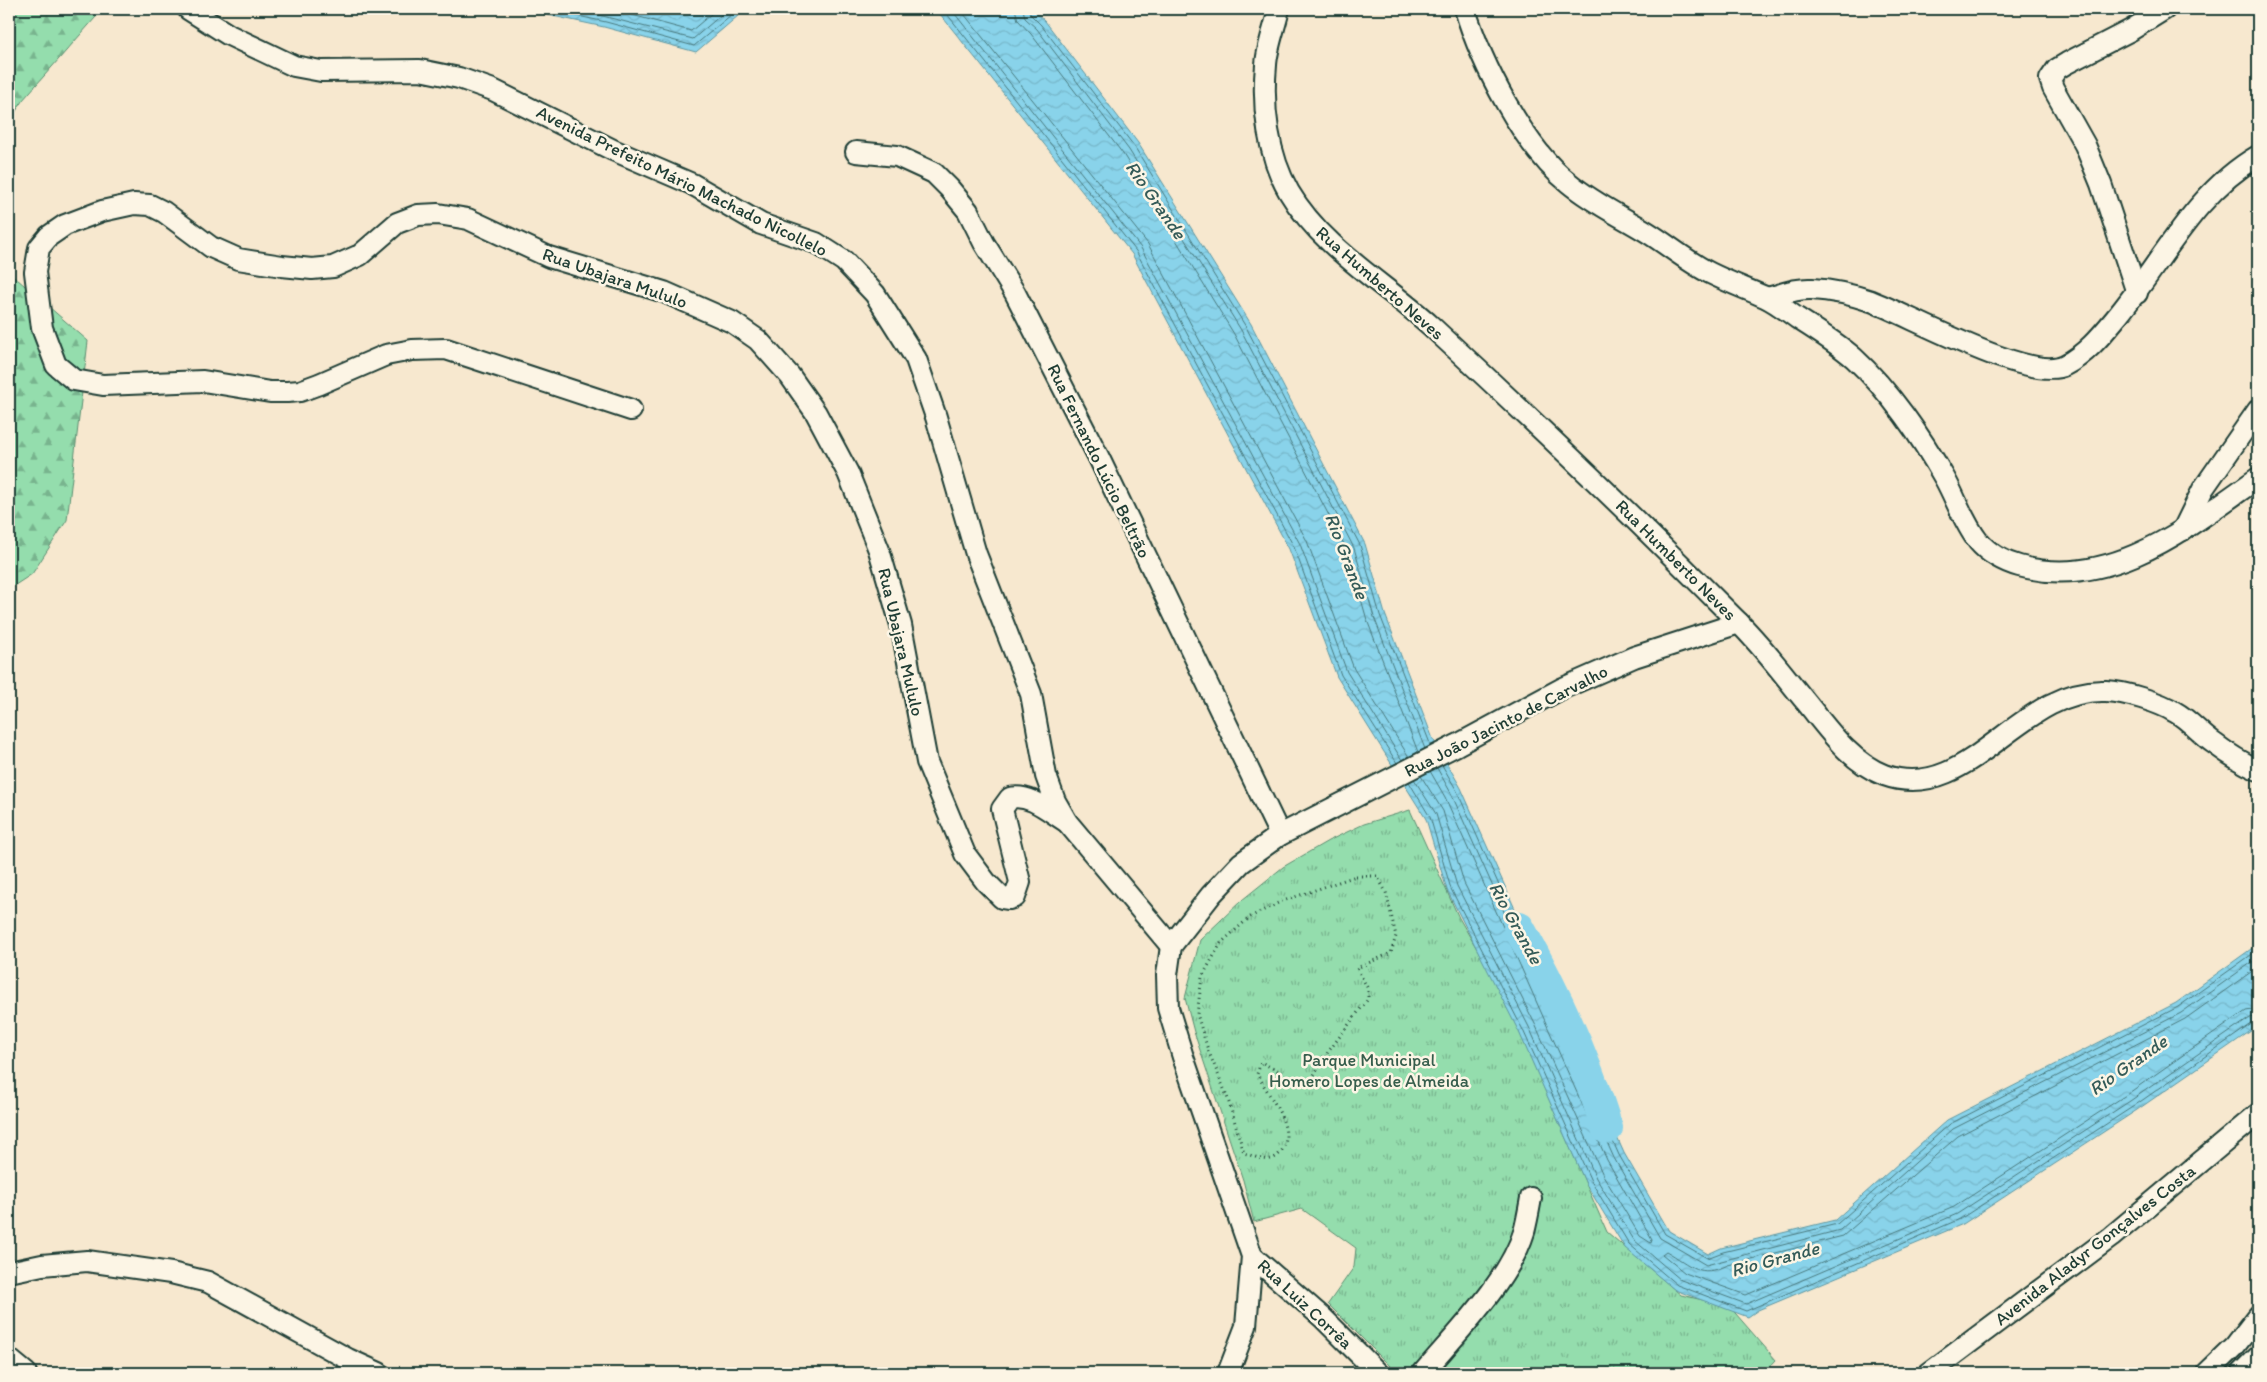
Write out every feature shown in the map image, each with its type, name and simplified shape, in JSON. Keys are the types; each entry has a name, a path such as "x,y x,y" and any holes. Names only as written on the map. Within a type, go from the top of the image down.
{"street":[{"name":"Avenida Prefeito Mário Machado Nicollelo","path":"188,9 229,35 294,66 321,71 420,70 459,78 493,90 613,150 692,184 761,224 816,244 844,261 875,294 916,359 976,554 1031,694 1046,776 1055,801 1067,822 1171,946"},
{"name":"Rua Humberto Neves","path":"1279,9 1266,64 1266,106 1273,158 1288,190 1306,217 1341,252 1404,302 1556,441 1739,622 1841,745 1880,774 1903,781 1925,781 1946,775 2042,708 2071,695 2106,691 2140,698 2176,712 2214,744 2258,770"},
{"path":"1465,9 1486,64 1509,107 1541,154 1567,182 1598,204 1646,232 1709,273 1768,298 1854,358 1884,391 1932,456 1978,541 1994,555 2017,566 2052,572 2087,571 2118,563 2152,548 2182,531 2258,478"},
{"path":"2137,293 2101,184 2085,145 2050,80 2057,69 2131,30 2165,9"},
{"name":"Rua Fernando Lúcio Beltrão","path":"856,152 897,156 934,173 950,188 968,211 1015,293 1099,458 1280,835"},
{"path":"1768,298 1794,290 1831,291 1869,300 1996,357 2026,366 2044,368 2064,366 2082,354 2137,293 2186,222 2216,187 2239,167 2258,156"},
{"name":"Rua Ubajara Mululo","path":"631,410 446,349 412,350 386,355 300,391 270,392 203,381 103,385 74,380 56,365 46,342 41,320 35,272 39,248 49,236 65,225 102,211 134,204 150,205 164,212 211,247 238,259 312,269 333,268 360,255 397,223 418,214 438,214 468,219 549,257 664,292 732,322 758,340 790,376 816,413 848,473 879,550 901,625 927,762 956,835 974,868 1002,898 1015,897 1020,882 1002,809 1010,798 1018,796 1030,799 1067,822"},
{"path":"2182,531 2203,489 2258,410"},
{"name":"Rua João Jacinto de Carvalho","path":"1171,946 1211,895 1241,864 1280,835 1457,745 1561,689 1618,664 1739,622"},
{"path":"1171,946 1168,975 1168,1008 1252,1256 1246,1326 1228,1373"},
{"name":"Avenida Aladyr Gonçalves Costa","path":"1929,1373 2111,1237 2258,1114"},
{"path":"1423,1373 1489,1294 1509,1264 1524,1233 1531,1198"},
{"name":"Rua Luiz Corrêa","path":"1252,1256 1323,1318 1378,1373"},
{"path":"9,1272 42,1264 87,1261 163,1272 208,1282 348,1359 379,1373"},
{"path":"2207,1373 2234,1347 2258,1316"},
{"path":"2242,1373 2258,1357"},
{"path":"9,1359 26,1373"}],"path":[{"path":"1356,876 1377,876 1386,892 1396,936 1391,953 1357,968 1368,989 1368,1000 1328,1052 1309,1082 1294,1080 1261,1062 1257,1074 1284,1122 1287,1134 1284,1149 1277,1157 1265,1160 1244,1153 1227,1096 1208,1050 1197,1014 1202,977 1221,943 1250,917 1280,902 1318,888 1356,876"}],"green space":[{"path":"9,9 103,9 22,101 9,123"},
{"path":"9,272 88,341 67,520 32,574 9,589"},
{"name":"Parque Municipal Homero Lopes de Almeida","path":"1410,810 1459,918 1502,992 1607,1232 1681,1295 1729,1306 1776,1360 1764,1373 1397,1373 1328,1304 1354,1267 1356,1248 1302,1209 1254,1222 1243,1180 1194,1032 1185,998 1200,940 1242,900 1283,867 1328,841 1364,824"}],"water":[{"path":"520,9 746,9 696,52 604,27"},
{"path":"936,9 1032,9 1045,21 1138,143 1251,324 1365,544 1385,614 1433,739 1461,788 1624,1153 1669,1231 1708,1254 1721,1248 1835,1220 1947,1120 2176,1003 2258,944 2258,1026 2137,1110 1963,1224 1758,1310 1748,1317 1675,1290 1625,1248 1586,1184 1519,1032 1447,890 1426,819 1337,677 1289,549 1132,254"}],"waterway":[{"name":"Rio Grande","path":"1519,928 1545,976 1568,1026 1589,1076 1607,1128"}]}
